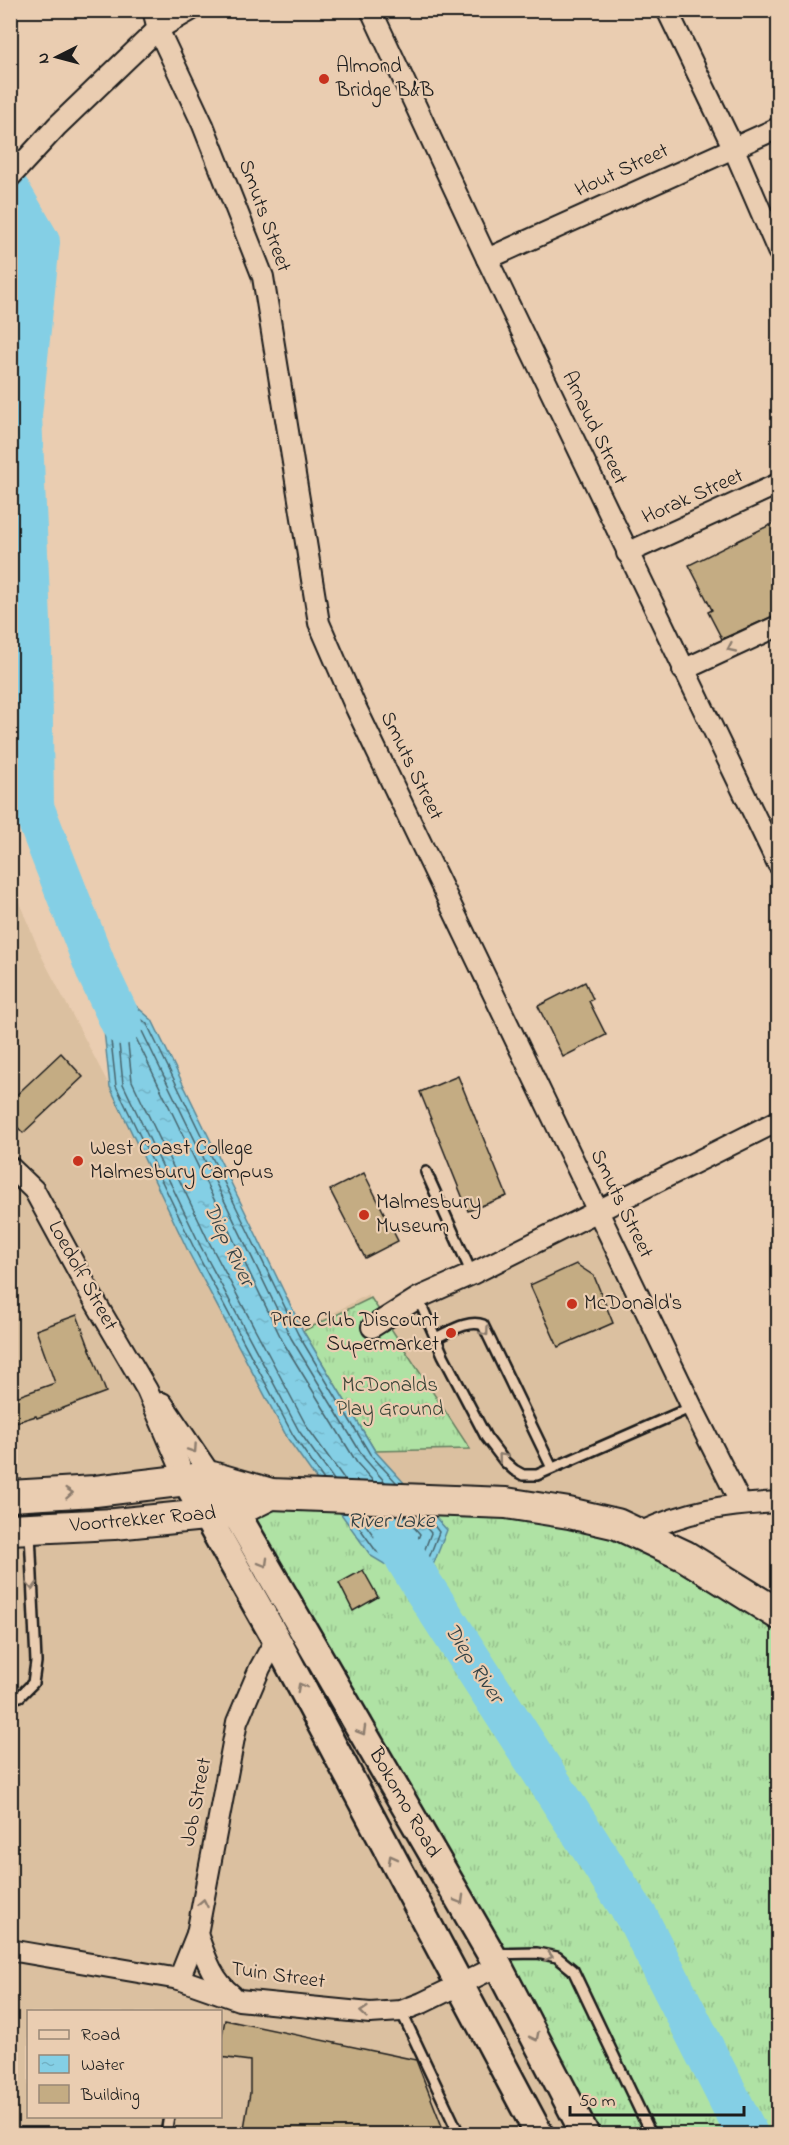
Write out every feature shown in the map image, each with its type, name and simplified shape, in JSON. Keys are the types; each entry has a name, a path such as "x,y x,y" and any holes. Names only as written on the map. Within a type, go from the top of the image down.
{"main road":[{"name":"Voortrekker Road","path":"10,1496 95,1491 199,1478 271,1494 506,1503 540,1508 617,1524 639,1533 684,1556 778,1614"},
{"name":"Bokomo Road","path":"199,1478 235,1512 495,1960 585,2134"},
{"name":"Loedolf Street","path":"199,1478 206,1516"},
{"name":"Voortrekker Road","path":"20,1529 114,1524 235,1512 271,1494"},
{"name":"Bokomo Road","path":"206,1516 276,1639 539,2134"}],"street":[{"path":"10,177 155,20 191,10"},
{"name":"Arnaud Street","path":"371,10 627,553 778,864"},
{"path":"667,10 733,147 778,251"},
{"name":"Smuts Street","path":"155,20 204,125 263,277 319,623 361,718 692,1407 741,1504"},
{"name":"Hout Street","path":"487,259 778,128"},
{"name":"Horak Street","path":"627,553 778,484"},
{"path":"683,670 778,626"},
{"path":"372,1327 417,1298 472,1274 778,1122"},
{"name":"Loedolf Street","path":"10,1167 34,1190 90,1293 199,1478"},
{"path":"639,1533 666,1521 705,1509 778,1502"},
{"name":"Job Street","path":"179,1979 197,1934 237,1722 260,1668 276,1639"},
{"path":"197,1934 214,1976 239,2000"},
{"name":"Tuin Street","path":"10,1950 179,1979 239,2000 370,2013 401,2011 422,2003 459,1985 495,1960"}],"lane":[{"path":"426,1173 472,1274"},
{"path":"417,1298 486,1437 505,1462 523,1474 537,1475 692,1407"},
{"path":"435,1338 469,1324 478,1323 483,1326 552,1468"},
{"path":"10,1699 21,1696 33,1683 36,1662 20,1529"},
{"path":"495,1960 537,1953 557,1957 573,1970 651,2134"},
{"path":"401,2011 459,2134"},
{"path":"166,2134 169,2118"}],"shaded area":[{"path":"10,881 42,957 110,1087 189,1252 279,1343 368,1294 372,1326 598,1212 741,1504 659,1524 585,2134 11,2134"}],"green space":[{"name":"McDonalds Play Ground","path":"371,1298 470,1449 375,1451 303,1331"},
{"path":"271,1494 569,1513 778,1614 778,2134 585,2134 235,1512"}],"water":[{"name":"River Lake","path":"98,973 152,1020 303,1331 375,1451 447,1530 424,1588 371,1556 288,1439 189,1253 110,1087"}],"building":[{"path":"778,521 778,614 722,639 708,612 712,610 689,565"},
{"path":"585,982 593,999 589,1001 606,1035 563,1057 538,1006"},
{"path":"61,1053 83,1077 23,1133 10,1119 10,1101"},
{"path":"458,1076 507,1196 468,1211 420,1092"},
{"name":"Malmesbury Museum","path":"364,1173 398,1241 365,1258 330,1190"},
{"name":"McDonald's","path":"576,1264 594,1276 613,1323 558,1347 530,1285"},
{"path":"77,1315 106,1392 37,1418 36,1416 10,1424 10,1399 55,1383 36,1330"},
{"path":"363,1570 378,1597 353,1611 339,1583"},
{"path":"225,2020 416,2060 445,2134 243,2134 250,2093 250,2061 222,2057 222,2034"}],"waterway":[{"name":"Diep River","path":"10,192 39,242 21,415 31,645 33,807 98,973 122,1024"},
{"name":"Diep River","path":"395,1540 638,1919 747,2134"}],"place":[{"name":"Almond Bridge B&B","path":"324,79"},
{"name":"West Coast College Malmesbury Campus","path":"78,1161"},
{"name":"Malmesbury Museum","path":"364,1215"},
{"name":"McDonald's","path":"572,1304"},
{"name":"Price Club Discount Supermarket","path":"451,1333"}]}
